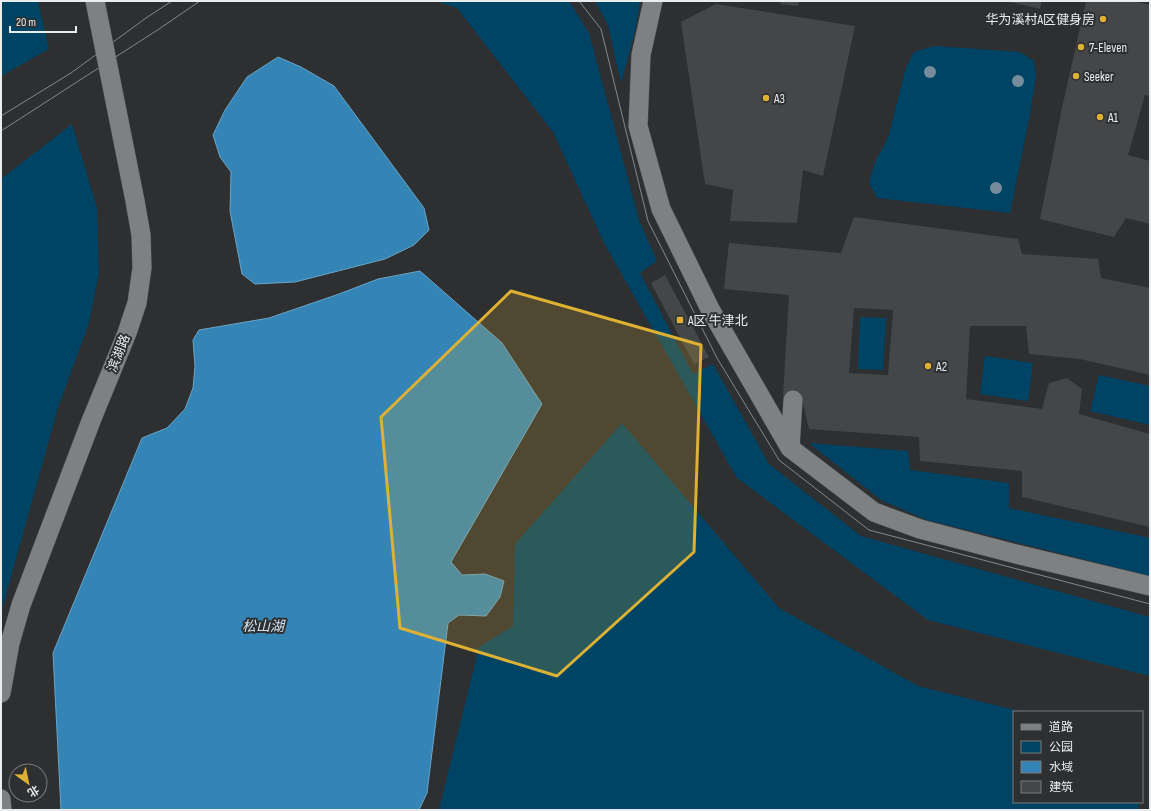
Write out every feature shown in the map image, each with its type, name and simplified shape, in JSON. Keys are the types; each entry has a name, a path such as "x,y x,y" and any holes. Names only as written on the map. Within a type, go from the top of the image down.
{"street":[{"name":"滨湖路","path":"1,693 10,643 21,605 91,421 127,333 136,303 142,268 140,235 135,201 95,1"},
{"path":"654,1 641,55 638,126 661,208 710,309 790,448 874,512 920,529 1150,586"},
{"path":"790,448 793,400"},
{"path":"1,799 2,810"}],"highlighted area":[{"path":"511,291 701,345 694,552 557,676 400,628 381,417"}],"green space":[{"path":"1,1 38,1 49,49 1,76"},
{"path":"435,1 569,1 589,33 639,220 657,261 640,273 693,374 713,364 769,464 861,536 1150,617 1150,676 928,620 737,478 604,243 553,132 457,8"},
{"path":"595,1 640,1 636,27 621,83 608,25"},
{"path":"934,46 1020,52 1034,61 1036,76 1030,115 1010,213 877,198 869,183 875,162 888,138 906,67 914,52"},
{"path":"72,124 97,208 99,273 89,323 58,408 2,609 1,179"},
{"path":"860,317 886,318 883,370 858,369"},
{"path":"985,356 1033,363 1028,401 980,394"},
{"path":"1099,375 1150,386 1150,425 1090,411"},
{"path":"622,423 779,608 918,686 1019,711 1013,711 1013,803 1139,803 1138,810 439,810 479,647 513,626 515,544"},
{"path":"809,443 908,451 910,470 1009,483 1009,508 1150,538 1150,576 927,520 881,500"}],"water":[{"path":"278,57 301,67 334,86 424,208 429,230 414,245 385,259 295,282 255,284 242,274 230,211 231,172 220,157 213,135 225,110 247,77"},
{"name":"松山湖","path":"420,271 502,343 542,404 451,562 462,575 485,574 504,581 500,597 486,616 459,615 448,623 427,793 419,810 61,810 53,653 142,438 167,428 185,409 193,388 195,366 193,340 199,330 269,318 378,279"}],"building":[{"path":"781,1 799,1 798,6 780,4"},
{"path":"1007,1 1042,1 1040,9"},
{"name":"A1","path":"1086,1 1133,1 1150,5 1150,96 1145,95 1128,155 1150,161 1150,224 1126,218 1114,237 1040,219 1062,108"},
{"name":"A3","path":"716,4 855,26 823,176 803,170 797,223 730,221 733,190 705,184 681,22"},
{"name":"A2","path":"854,217 1018,239 1022,254 1098,259 1101,278 1150,288 1150,375 1080,359 1029,354 1026,326 970,326 966,399 1042,409 1049,383 1067,378 1082,389 1079,414 1150,434 1150,527 1022,497 1022,471 920,461 919,437 809,429 803,404 783,397 789,295 724,289 729,243 841,253","holes":["854,308 893,310 888,375 849,373"]},
{"name":"A区 牛津北","path":"665,275 709,357 694,364 651,283"}],"tram line":[{"path":"1,116 71,73 146,18 172,1"},
{"path":"1,131 200,1"},
{"path":"579,1 601,29 648,221 717,358 779,460 869,530 1150,604"}],"place":[{"name":"华为溪村A区健身房","path":"1103,19"},
{"name":"7-Eleven","path":"1081,47"},
{"name":"Seeker","path":"1076,76"},
{"name":"A3","path":"766,98"},
{"name":"A1","path":"1100,117"},
{"name":"A区 牛津北","path":"680,320"},
{"name":"A2","path":"928,366"}]}
